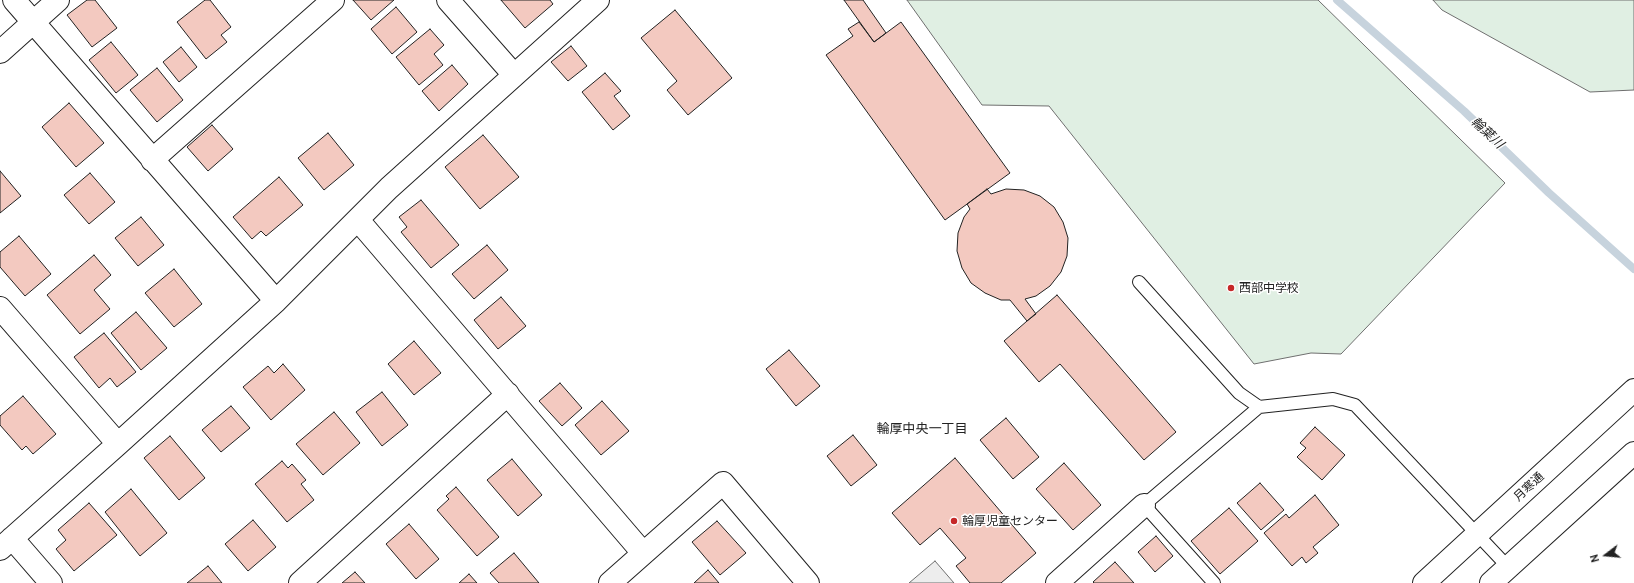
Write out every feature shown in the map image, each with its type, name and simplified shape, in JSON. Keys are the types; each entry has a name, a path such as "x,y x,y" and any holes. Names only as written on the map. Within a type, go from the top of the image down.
{"main road":[{"path":"14,0 276,301"},
{"path":"0,52 58,0"},
{"path":"152,160 333,0"},
{"path":"448,0 514,75"},
{"path":"51,583 6,543 276,301 389,188 598,0"},
{"path":"358,220 643,553"},
{"path":"0,308 118,444"},
{"name":"月寒通","path":"1424,583 1634,390"},
{"path":"300,583 508,394"},
{"path":"1491,583 1634,453"},
{"path":"610,583 723,483 808,583"},
{"path":"1057,583 1144,505"}],"lane":[{"path":"1139,282 1239,394 1259,407"},
{"path":"1214,583 1144,505 1259,407 1333,399 1355,404 1509,568"}],"green space":[{"path":"907,0 1318,0 1505,183 1341,354 1311,353 1254,364 1049,106 982,105"},
{"path":"1433,0 1634,0 1634,90 1590,92 1442,10"}],"shaded area":[{"path":"935,561 954,583 909,583"}],"building":[{"path":"87,0 95,0 117,28 92,47 67,15"},
{"path":"205,0 210,0 231,27 221,35 227,42 206,59 177,22"},
{"path":"353,0 394,0 371,20"},
{"path":"501,0 550,0 553,4 525,28"},
{"path":"844,0 863,0 886,33 874,42"},
{"path":"396,7 417,32 392,54 371,29"},
{"path":"675,10 732,78 688,115 667,90 677,81 641,38"},
{"path":"859,22 874,42 901,22 1010,173 945,220 826,55 853,36 848,29"},
{"path":"430,29 444,45 434,54 443,65 419,85 396,57"},
{"path":"111,42 138,75 116,93 89,60"},
{"path":"571,46 587,66 568,81 551,62"},
{"path":"181,47 197,67 179,82 163,62"},
{"path":"452,65 468,84 439,111 422,91"},
{"path":"157,68 183,100 157,122 130,90"},
{"path":"605,73 621,91 614,96 630,116 613,130 582,92"},
{"path":"69,103 104,143 76,167 42,127"},
{"path":"212,125 233,149 208,171 187,147"},
{"path":"328,133 354,165 324,190 298,158"},
{"path":"483,135 519,177 480,209 445,167"},
{"path":"0,171 21,196 0,213"},
{"path":"90,173 115,202 89,224 64,195"},
{"path":"279,177 303,205 266,236 261,231 252,239 233,217"},
{"path":"987,189 991,194 1006,189 1024,190 1040,196 1054,207 1063,222 1068,238 1067,256 1061,272 1050,286 1036,296 1025,299 1036,314 1027,321 1010,300 1001,300 985,293 971,283 962,268 957,251 958,233 964,217 970,209 967,204"},
{"path":"421,200 459,245 431,268 401,232 407,227 399,217"},
{"path":"141,217 164,245 138,266 115,238"},
{"path":"19,236 51,274 25,296 0,267 0,252"},
{"path":"487,245 508,270 474,299 452,274"},
{"path":"94,255 111,275 94,290 110,309 80,334 47,295"},
{"path":"174,269 202,304 174,327 145,293"},
{"path":"1057,295 1176,432 1144,460 1060,364 1039,382 1004,341"},
{"path":"501,297 526,326 498,349 474,320"},
{"path":"136,312 167,348 141,370 111,333"},
{"path":"104,333 136,372 117,387 110,378 99,388 74,357"},
{"path":"414,341 441,373 414,395 388,364"},
{"path":"789,350 820,386 796,406 766,369"},
{"path":"283,364 305,390 271,420 243,387 268,366 274,373"},
{"path":"560,383 582,408 562,426 539,401"},
{"path":"382,392 408,425 382,446 356,412"},
{"path":"23,396 56,434 33,454 26,446 22,450 0,425 0,416"},
{"path":"602,401 629,431 601,455 575,425"},
{"path":"231,406 250,428 221,452 202,430"},
{"path":"334,412 360,443 323,475 296,444"},
{"path":"1006,418 1039,457 1013,479 980,440"},
{"path":"1315,427 1345,455 1322,480 1297,457 1306,448 1300,443"},
{"path":"853,435 877,465 851,486 827,456"},
{"path":"170,436 205,478 179,500 144,458"},
{"name":"輪厚児童センター","path":"955,458 1036,553 1001,583 970,583 956,566 966,558 940,528 920,545 892,513"},
{"path":"512,459 542,495 518,516 487,480"},
{"path":"282,461 288,468 292,464 306,480 301,484 314,500 287,522 255,484"},
{"path":"1064,463 1101,505 1073,530 1036,489"},
{"path":"1260,483 1284,510 1261,530 1237,503"},
{"path":"456,487 499,537 477,556 437,510 449,499 446,496"},
{"path":"131,489 167,533 140,556 105,512"},
{"path":"1315,495 1339,525 1313,547 1318,553 1306,563 1302,557 1292,566 1264,533 1286,514 1289,518"},
{"path":"89,503 117,535 74,571 56,549 66,540 58,530"},
{"path":"1229,508 1258,541 1220,574 1191,541"},
{"path":"253,520 276,547 248,571 225,544"},
{"path":"717,521 746,553 720,575 692,542"},
{"path":"409,524 439,559 416,579 386,544"},
{"path":"1156,536 1173,556 1155,572 1138,552"},
{"path":"514,553 539,583 499,583 490,573"},
{"path":"1115,562 1134,583 1093,582"},
{"path":"208,566 222,583 187,583"},
{"path":"708,570 719,583 694,583"},
{"path":"355,572 365,583 342,583"},
{"path":"469,574 477,583 459,583"}],"waterway":[{"name":"輪葉川","path":"1337,0 1464,111 1549,193 1634,269"}],"place":[{"name":"西部中学校","path":"1231,288"},
{"name":"輪厚児童センター","path":"954,521"}],"district":[{"name":"輪厚中央一丁目","path":"922,429"}]}
